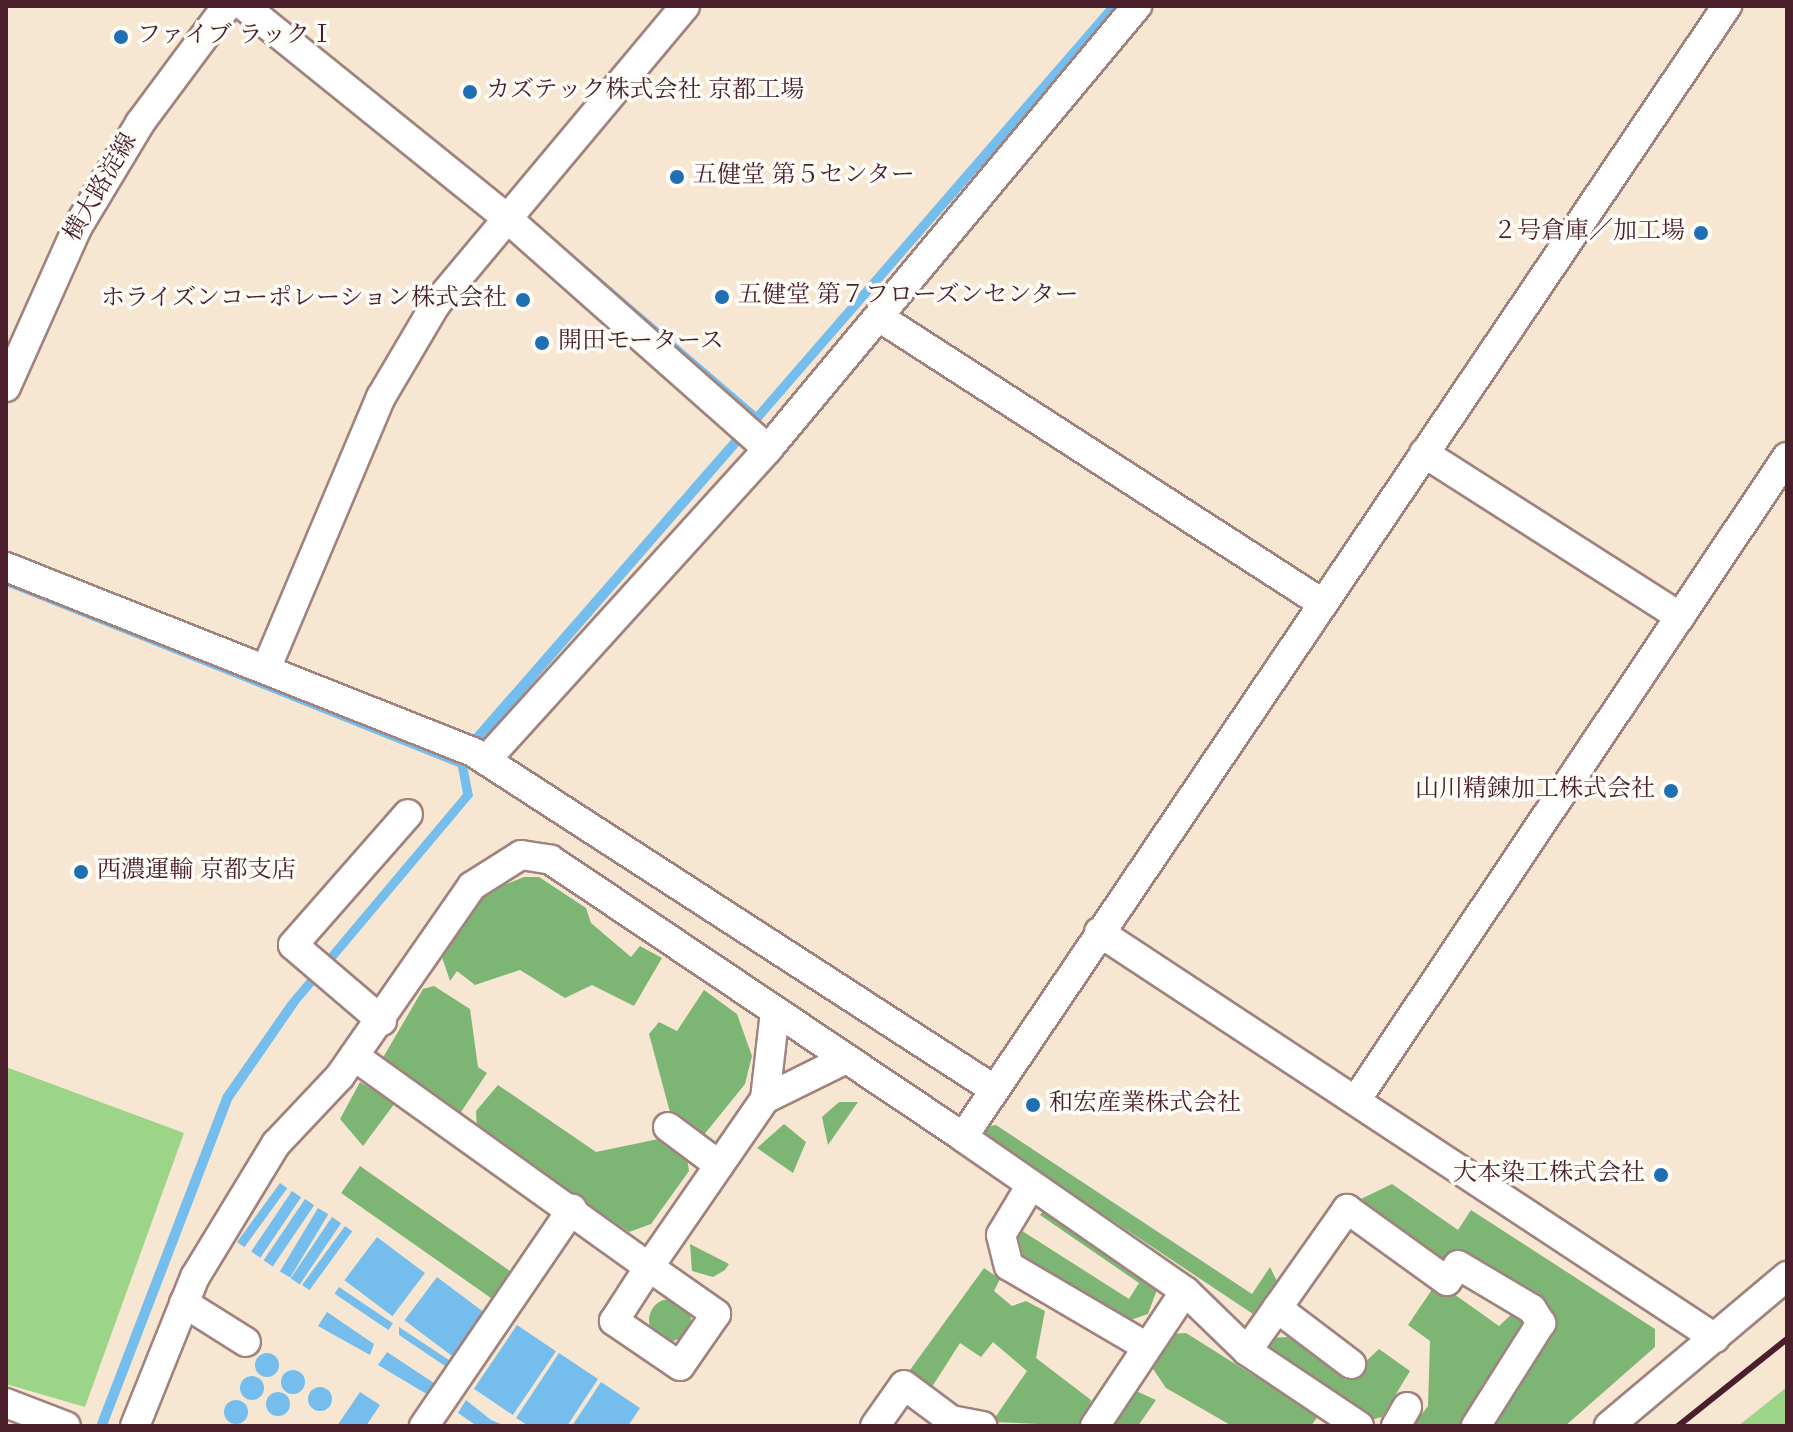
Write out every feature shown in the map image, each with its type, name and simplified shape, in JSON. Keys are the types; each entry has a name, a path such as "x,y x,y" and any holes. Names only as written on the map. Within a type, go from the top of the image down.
{"street":[{"name":"横大路淀線","path":"6,387 77,228 140,123 227,6"},
{"path":"244,6 508,219 764,446"},
{"path":"266,669 381,397 436,304 685,6"},
{"path":"471,751 764,446 879,317 1137,6"},
{"path":"963,1137 992,1088 1727,6"},
{"path":"879,317 1322,603"},
{"path":"1424,453 1680,617"},
{"path":"1356,1100 1787,457"},
{"path":"6,567 471,751 992,1088"},
{"path":"382,1021 293,945 408,814"},
{"path":"135,1426 184,1303 276,1144 382,1021 472,886 521,855 551,860 963,1137 1185,1291 1247,1351 1359,1426"},
{"path":"1099,932 1715,1338"},
{"path":"354,1056 649,1267 765,1099 775,1011"},
{"path":"765,1099 846,1059"},
{"path":"668,1127 719,1165"},
{"path":"1031,1185 1001,1235 1009,1266 1147,1347"},
{"path":"424,1426 572,1209"},
{"path":"1247,1351 1347,1209 1447,1281 1458,1265 1532,1309 1541,1323 1476,1426"},
{"path":"1609,1426 1787,1276"},
{"path":"1095,1426 1185,1291"},
{"path":"184,1303 246,1342"},
{"path":"1277,1308 1351,1364"},
{"path":"875,1426 904,1385 951,1420 982,1426"},
{"path":"6,1403 66,1426"}],"green space":[{"path":"524,877 539,877 586,908 591,923 631,957 640,946 662,958 634,1006 592,985 565,998 520,970 475,985 457,971 450,981 442,957 484,893"},
{"path":"434,986 470,1009 478,1067 487,1073 459,1115 381,1061 423,989"},
{"path":"704,990 737,1014 752,1056 745,1084 699,1141 671,1116 649,1034 659,1022 677,1031"},
{"path":"6,1067 184,1133 85,1407 6,1384"},
{"path":"360,1082 395,1103 363,1146 340,1119"},
{"path":"498,1085 596,1152 663,1138 687,1158 689,1171 651,1224 629,1232 477,1129 476,1111"},
{"path":"839,1102 858,1102 828,1145 822,1117"},
{"path":"784,1124 806,1142 793,1173 757,1148"},
{"path":"996,1125 1252,1294 1270,1267 1277,1281 1253,1314 987,1137 985,1127"},
{"path":"360,1166 517,1276 498,1303 341,1193"},
{"path":"1392,1184 1458,1230 1471,1210 1655,1329 1655,1347 1565,1426 1494,1426 1551,1330 1455,1275 1361,1199"},
{"path":"1044,1210 1158,1287 1148,1314 1128,1321 1023,1256 1016,1227 1129,1299 1139,1283 1040,1215"},
{"path":"690,1244 729,1264 713,1277 692,1271"},
{"path":"984,1268 1000,1279 994,1291 1012,1306 1026,1301 1045,1311 1036,1358 1091,1400 1087,1426 992,1422 1027,1371 993,1342 981,1357 960,1343 930,1390 907,1374"},
{"path":"1437,1282 1499,1326 1514,1312 1527,1319 1468,1426 1413,1426 1428,1406 1430,1341 1408,1325"},
{"path":"670,1299 685,1305 691,1320 685,1335 670,1341 655,1335 649,1320 655,1305"},
{"path":"1186,1333 1318,1416 1311,1426 1232,1426 1166,1388 1151,1366 1171,1334"},
{"path":"1288,1337 1346,1380 1379,1349 1410,1371 1382,1417 1363,1422 1266,1348 1271,1338"},
{"path":"1787,1387 1787,1426 1738,1426"},
{"path":"1136,1391 1156,1400 1138,1426 1110,1426"}],"water":[{"path":"1108,6 1121,6 466,760 473,796 299,1003 232,1100 107,1426 96,1426 223,1095 288,1002 463,794 458,767 6,586 6,580 454,757 750,418 533,230 533,220 756,412"},
{"path":"280,1183 287,1188 244,1247 237,1242"},
{"path":"292,1191 301,1197 260,1258 251,1252"},
{"path":"305,1199 314,1205 273,1266 264,1260"},
{"path":"318,1208 328,1214 290,1278 280,1271"},
{"path":"332,1217 341,1223 300,1284 291,1278"},
{"path":"345,1226 352,1231 309,1290 302,1285"},
{"path":"377,1237 425,1273 392,1316 345,1280"},
{"path":"437,1277 485,1313 452,1356 405,1320"},
{"path":"339,1287 393,1323 388,1330 335,1294"},
{"path":"327,1312 374,1344 370,1355 318,1326"},
{"path":"517,1325 556,1351 513,1415 474,1389"},
{"path":"399,1327 452,1362 445,1366 399,1335"},
{"path":"387,1352 434,1383 430,1396 378,1365"},
{"path":"267,1353 276,1356 279,1365 276,1374 267,1377 258,1374 255,1365 258,1356"},
{"path":"559,1353 598,1379 567,1426 529,1426 516,1418"},
{"path":"293,1370 301,1374 305,1382 301,1390 293,1394 285,1390 281,1382 285,1374"},
{"path":"252,1376 260,1380 264,1388 260,1396 252,1400 244,1396 240,1388 244,1380"},
{"path":"601,1382 640,1408 628,1426 572,1426"},
{"path":"320,1387 329,1390 332,1399 329,1408 320,1411 311,1408 308,1399 311,1390"},
{"path":"278,1392 286,1396 290,1404 286,1412 278,1416 270,1412 266,1404 270,1396"},
{"path":"360,1392 380,1405 366,1426 337,1426"},
{"path":"236,1400 244,1404 248,1412 244,1420 236,1424 228,1420 224,1412 228,1404"},
{"path":"466,1400 491,1420 506,1426 477,1426 458,1413"}],"railway":[{"path":"1678,1426 1787,1339"}],"place":[{"name":"ファイブ ラックⅠ","path":"121,37"},
{"name":"カズテック株式会社 京都工場","path":"470,92"},
{"name":"五健堂 第５センター","path":"677,177"},
{"name":"２号倉庫／加工場","path":"1701,233"},
{"name":"五健堂 第７フローズンセンター","path":"722,297"},
{"name":"ホライズンコーポレーション株式会社","path":"523,300"},
{"name":"開田モータース","path":"542,343"},
{"name":"山川精錬加工株式会社","path":"1671,791"},
{"name":"西濃運輸 京都支店","path":"81,872"},
{"name":"和宏産業株式会社","path":"1033,1105"},
{"name":"大本染工株式会社","path":"1661,1175"}]}
